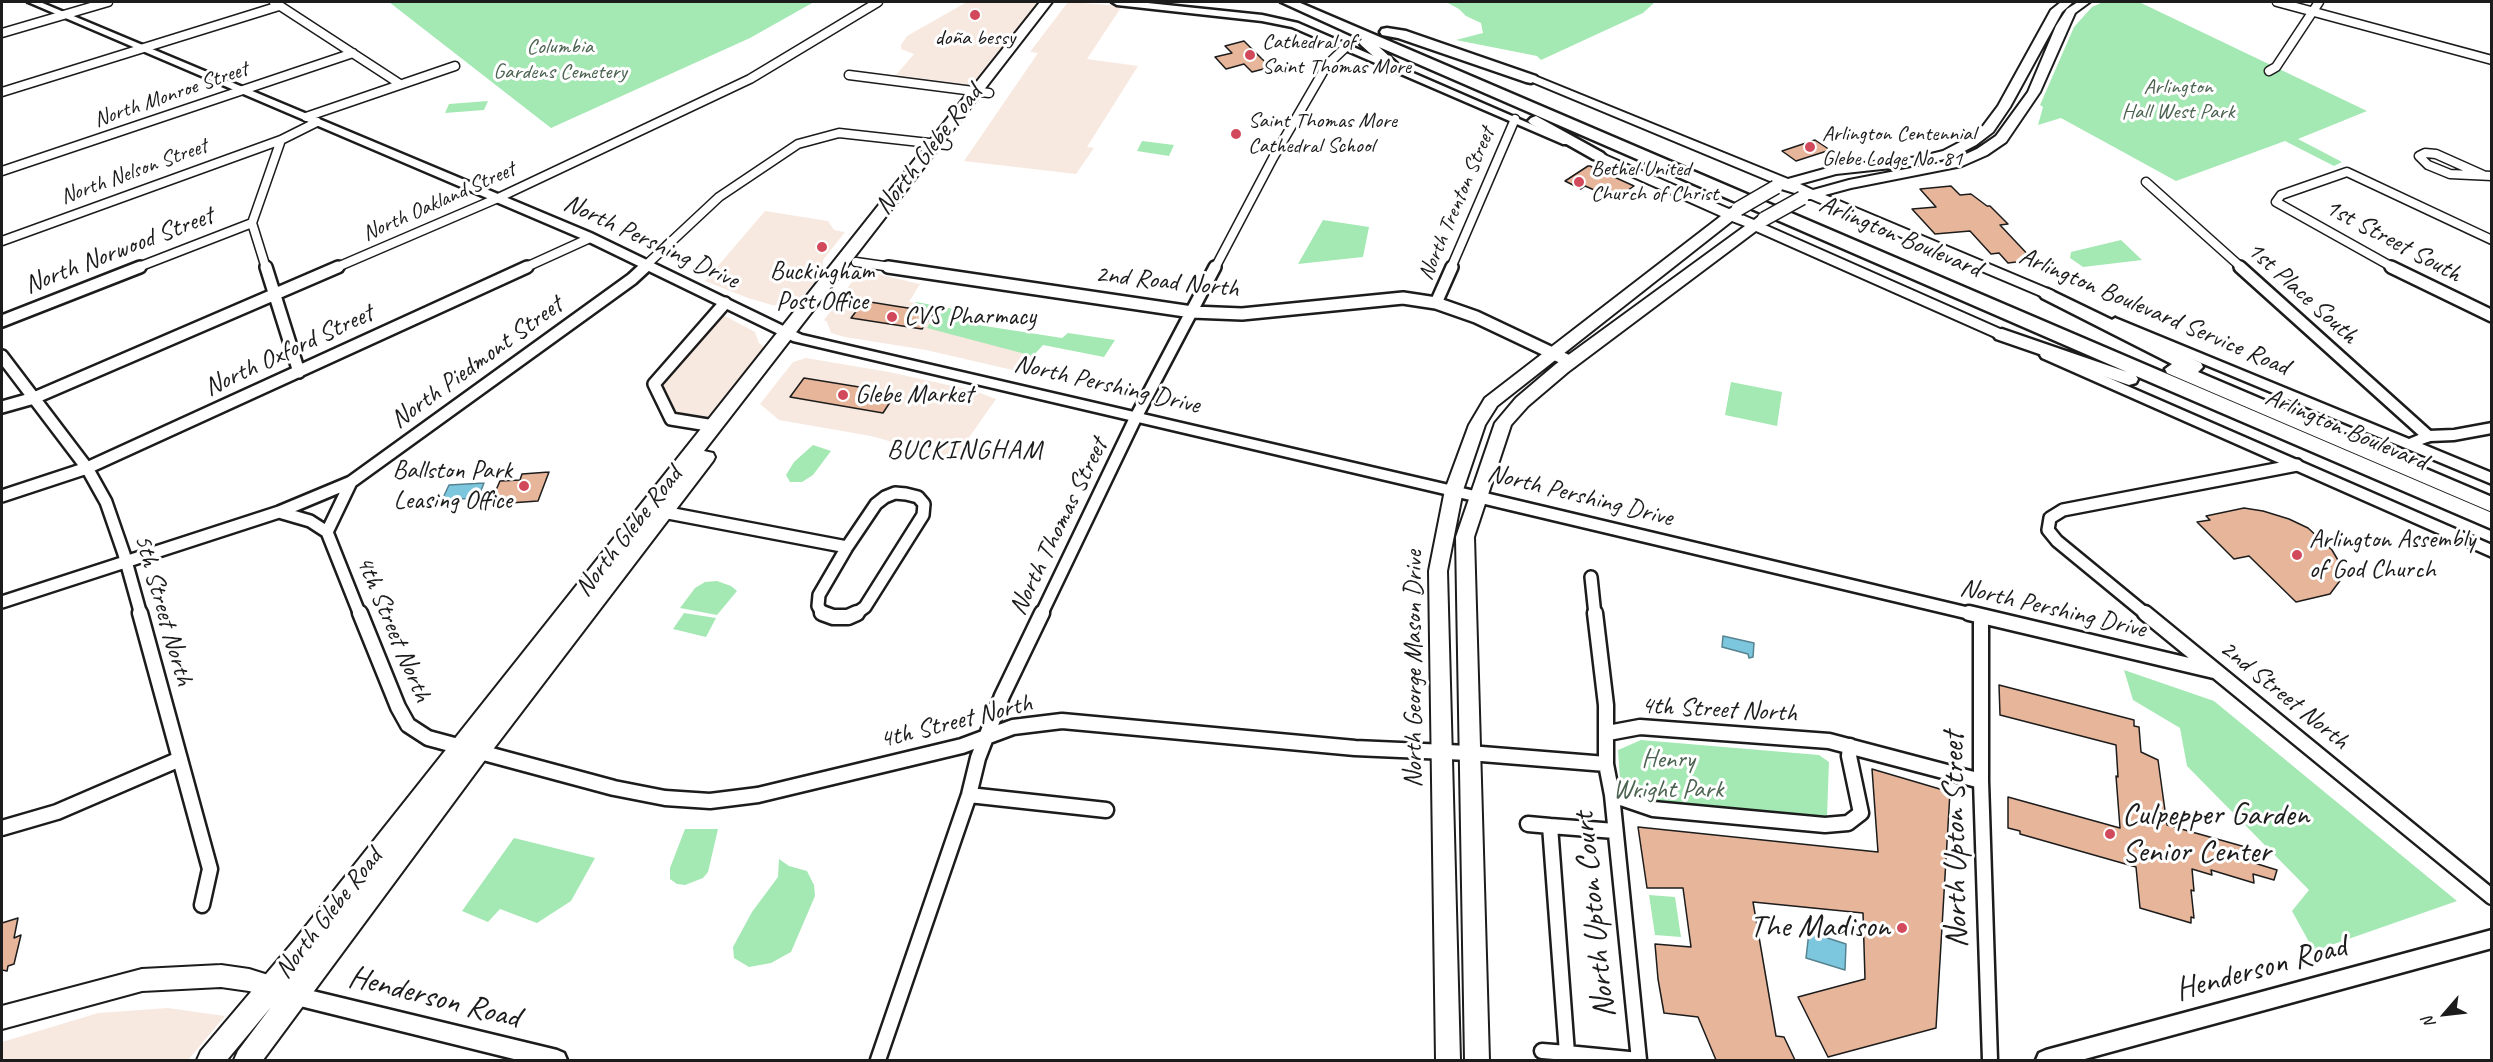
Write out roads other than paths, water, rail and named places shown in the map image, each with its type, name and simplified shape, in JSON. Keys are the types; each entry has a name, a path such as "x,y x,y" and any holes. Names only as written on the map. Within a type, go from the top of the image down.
{"highway":[{"path":"1272,2 1320,7"},
{"name":"Arlington Boulevard","path":"1288,2 1320,7 1387,32 2492,505"},
{"name":"Arlington Boulevard","path":"1320,7 1352,30 2492,522"},
{"path":"1352,30 1395,68"},
{"path":"1387,32 1401,34 1474,62 1531,79"},
{"path":"1447,70 1598,156"},
{"path":"2048,294 2204,371 2492,505"},
{"path":"2002,335 2294,437"}],"main road":[{"name":"North Glebe Road","path":"982,92 1046,2"},
{"name":"North Glebe Road","path":"210,1060 468,751 941,144 1058,2"},
{"name":"North George Mason Drive","path":"1448,1060 1438,571 1454,490 1477,425 1491,402 1735,212 1781,186 1834,170 1919,161 1948,154 1971,142 1988,129 2004,107 2057,10 2067,2"},
{"name":"North George Mason Drive","path":"1477,1060 1465,537 1503,423 1522,402 1571,362 1760,222 1807,197 1849,184 1957,163 1982,152 2001,139 2034,92 2062,26 2071,11 2085,2"},
{"name":"Arlington Boulevard Service Road","path":"1531,79 1807,197 2048,294"},
{"name":"North Glebe Road","path":"792,336 856,262 941,144"},
{"path":"1598,156 1760,222 2002,335"},
{"name":"North Glebe Road","path":"247,1060 296,996 468,751"},
{"path":"2,1018 142,980 221,976 272,986 296,996"}],"street":[{"name":"North Pershing Drive","path":"33,2 590,238 792,336 1454,490 1981,618 2218,672"},
{"path":"2,33 108,2"},
{"name":"North Oakland Street","path":"2,407 34,398 498,198 750,79 878,2"},
{"path":"1117,2 1279,21 1311,30 1598,156"},
{"path":"2277,2 2492,60"},
{"path":"2269,71 2276,67 2319,2"},
{"path":"2,92 276,4 400,84"},
{"name":"North Thomas Street","path":"878,1060 969,795 978,758 1002,696 1136,417 1315,85 1332,59 1347,46"},
{"name":"North Monroe Street","path":"2,171 353,53"},
{"path":"298,372 252,223 280,140 312,120 400,84 455,66"},
{"path":"849,75 982,92"},
{"name":"North Trenton Street","path":"1436,303 1515,119"},
{"name":"North Piedmont Street","path":"2,602 279,512 351,483 648,265 719,197 798,144 839,133 941,144"},
{"name":"North Nelson Street","path":"2,241 280,140"},
{"path":"2425,153 2436,154 2487,176 2450,174 2428,165 2419,156 2425,153"},
{"name":"1st Street South","path":"2492,240 2353,173 2343,172 2281,195 2276,202 2425,285 2492,316"},
{"name":"1st Place South","path":"2146,182 2428,436"},
{"name":"North Norwood Street","path":"2,321 252,223"},
{"name":"North Oxford Street","path":"2,496 87,468 590,238"},
{"name":"2nd Road North","path":"856,262 1192,312 1242,314 1403,298 1436,303 1476,317 1571,362"},
{"name":"Arlington Boulevard Service Road","path":"2048,294 2492,479"},
{"path":"721,427 671,419 654,384 725,303"},
{"path":"2002,335 2492,552"},
{"name":"5th Street North","path":"2,356 87,468 106,502 125,562 210,869 202,905"},
{"path":"2409,445 2428,436 2454,435 2492,428"},
{"path":"2454,435 2450,440 2448,450 2457,465"},
{"name":"2nd Street North","path":"2297,465 2064,510 2050,518 2048,530 2058,542 2492,897"},
{"path":"279,512 310,521 327,532 351,483"},
{"path":"895,493 906,494 918,497 924,504 923,515 865,607 848,617 833,617 822,613 818,606 819,595 847,547 876,504 885,497 895,493"},
{"path":"655,511 847,547"},
{"name":"4th Street North","path":"327,532 398,707 408,725 428,738 468,751 614,788 665,798 710,801 758,795 962,746 1013,728 1062,721 1355,748 1442,751 1606,764 1608,733 1640,727 1829,741 1981,782"},
{"path":"1591,577 1608,733"},
{"name":"North Upton Street","path":"1981,618 1981,782 1990,1060"},
{"path":"1612,795 1653,809 1825,825 1848,823 1861,813 1849,756 1850,746"},
{"path":"2,828 57,812 180,759"},
{"name":"North Upton Court","path":"1606,764 1612,795 1639,1060"},
{"path":"969,795 1106,810"},
{"path":"1528,824 1615,831"},
{"path":"1550,826 1567,1053"},
{"name":"Henderson Road","path":"2046,1060 2492,939"},
{"name":"Henderson Road","path":"296,996 557,1060"},
{"path":"1542,1051 1639,1060"}],"water":[{"path":"484,483 478,498 442,500 449,485"},
{"path":"1723,636 1754,643 1753,657 1749,658 1748,654 1722,647"},
{"path":"1809,932 1846,944 1845,970 1806,958"}],"place":[{"name":"doña bessy","path":"975,15"},
{"name":"Cathedral of Saint Thomas More","path":"1250,55"},
{"name":"Saint Thomas More Cathedral School","path":"1236,134"},
{"name":"Arlington Centennial Glebe Lodge No. 81","path":"1810,147"},
{"name":"Bethel United Church of Christ","path":"1579,182"},
{"name":"Buckingham Post Office","path":"822,247"},
{"name":"CVS Pharmacy","path":"892,317"},
{"name":"Glebe Market","path":"843,395"},
{"name":"Ballston Park Leasing Office","path":"524,486"},
{"name":"Arlington Assembly of God Church","path":"2297,555"},
{"name":"Culpepper Garden Senior Center","path":"2110,834"},
{"name":"The Madison","path":"1902,928"}],"district":[{"name":"BUCKINGHAM","path":"965,451"}],"park label":[{"name":"Columbia Gardens Cemetery","path":"560,60"},
{"name":"Arlington Hall West Park","path":"2178,100"},
{"name":"Henry Wright Park","path":"1668,775"}]}
